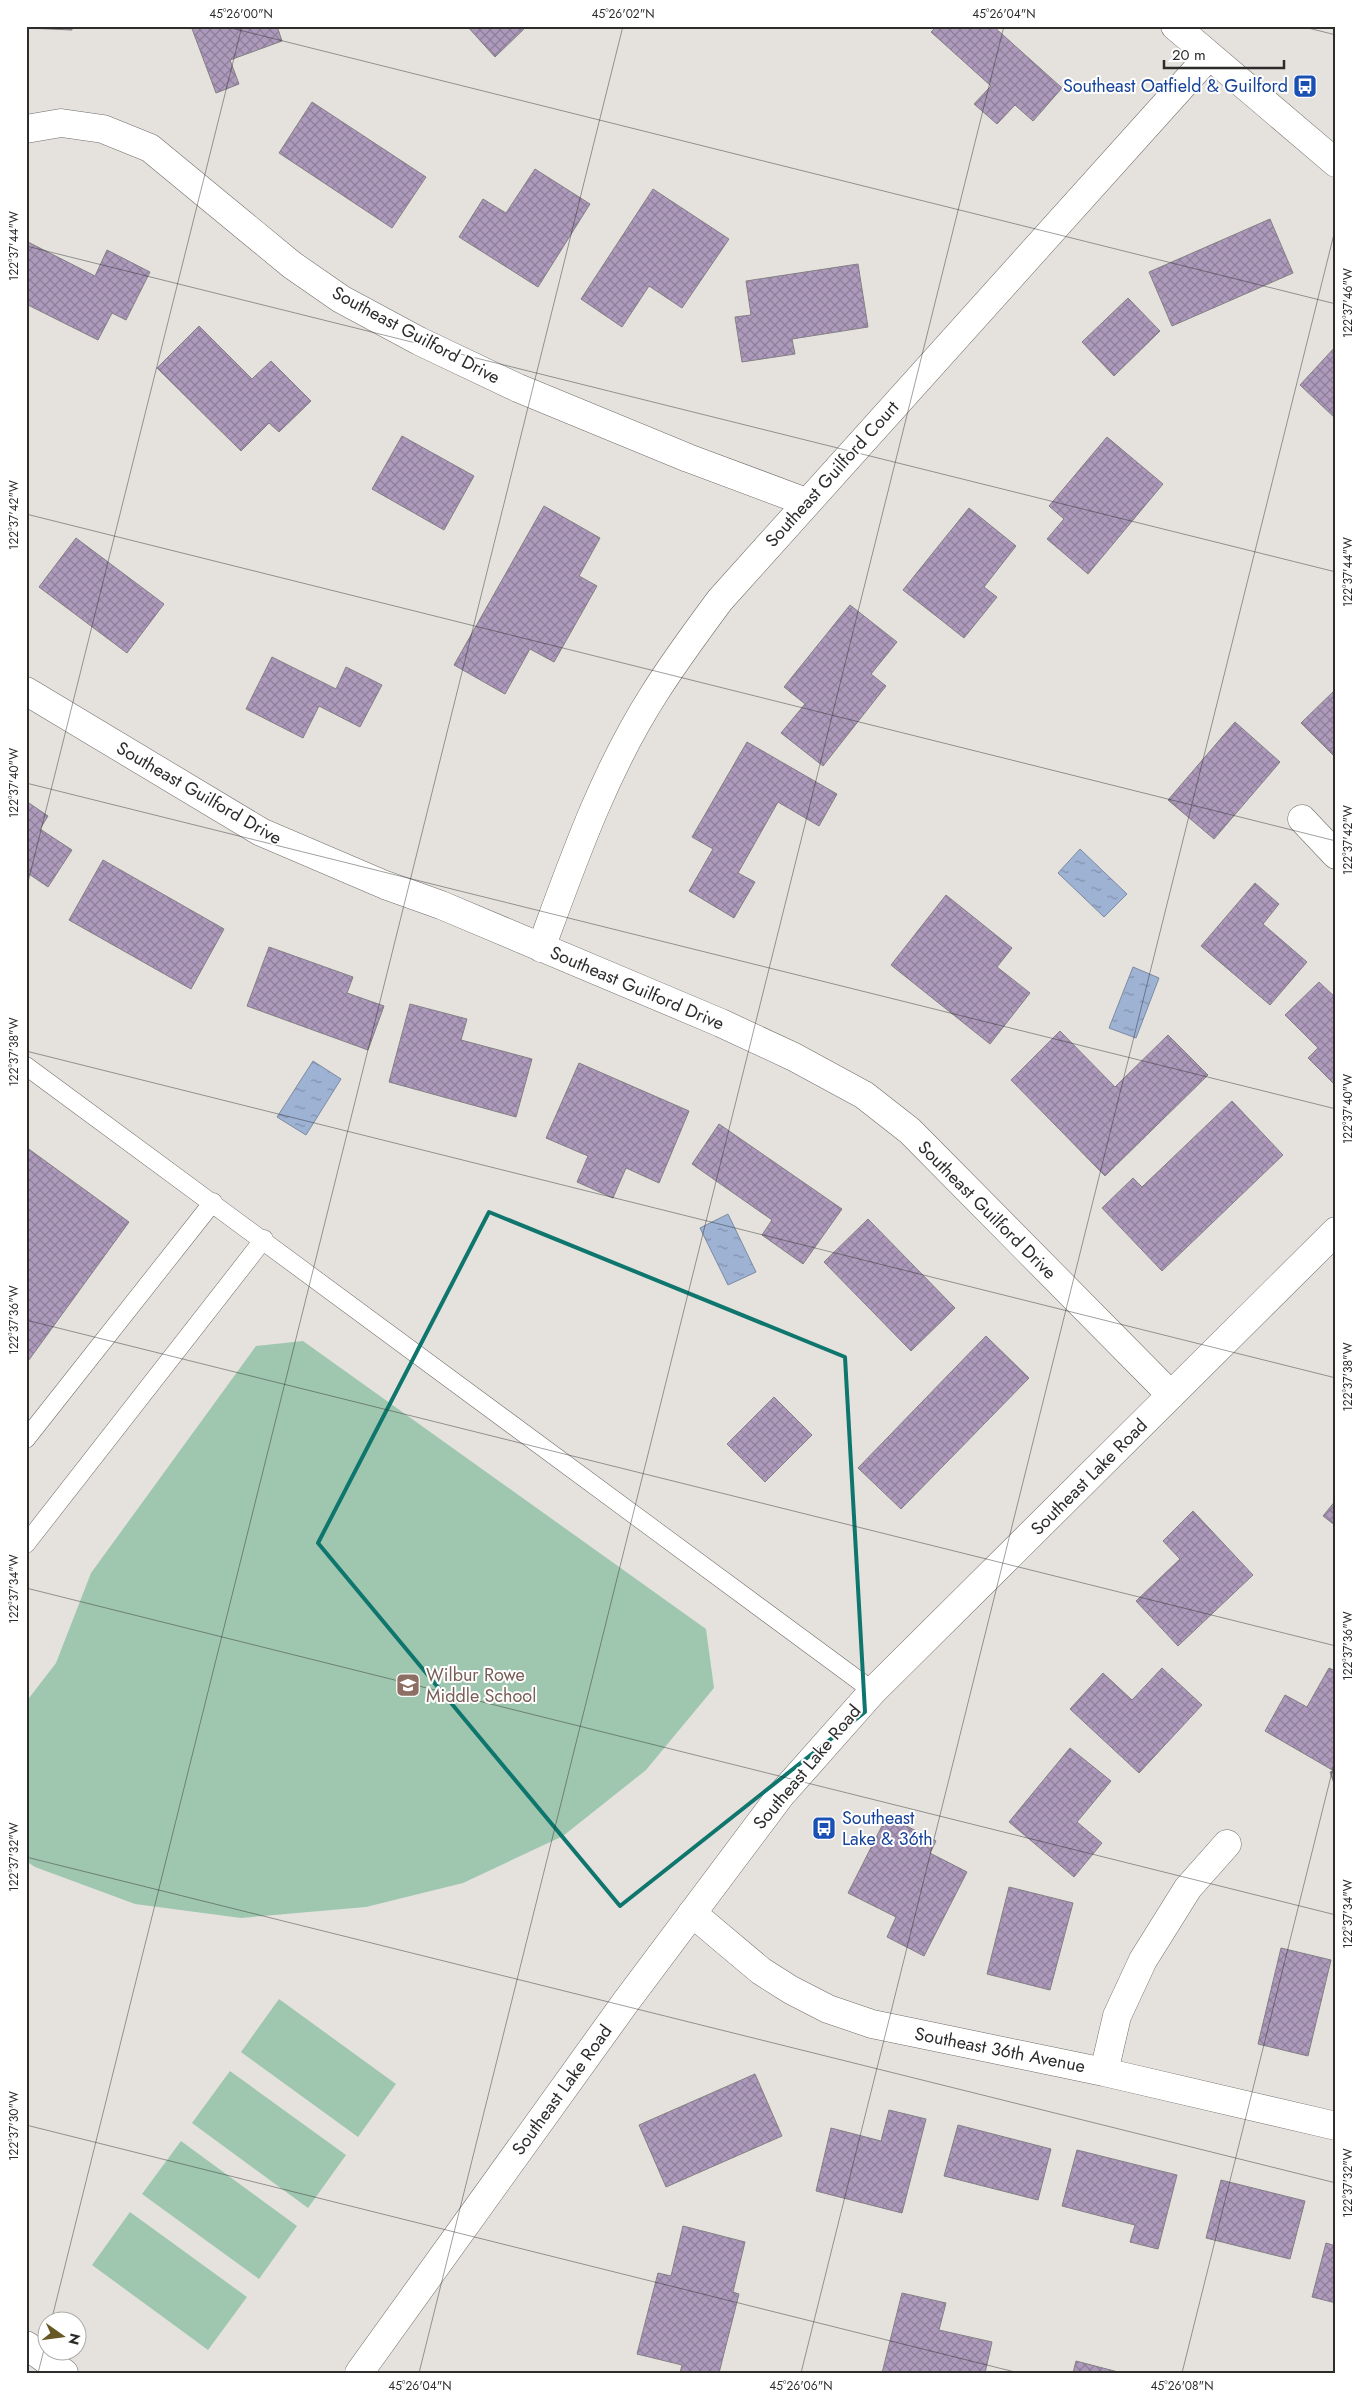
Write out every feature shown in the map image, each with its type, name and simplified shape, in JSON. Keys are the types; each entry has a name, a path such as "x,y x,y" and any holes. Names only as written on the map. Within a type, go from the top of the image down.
{"street":[{"path":"1175,26 1336,162"},
{"name":"Southeast Guilford Court","path":"541,948 580,842 621,753 653,694 720,600 806,502 1209,56"},
{"name":"Southeast Guilford Drive","path":"26,130 62,123 78,125 103,129 150,148 292,265 341,299 420,341 545,399 688,458 806,502"},
{"name":"Southeast Guilford Drive","path":"26,691 261,832 721,1023 794,1057 864,1095 910,1131 1171,1395"},
{"path":"1302,819 1336,855"},
{"name":"Southeast Lake Road","path":"359,2373 692,1913 780,1796 872,1691 1336,1231"},
{"path":"1104,2072 1117,2016 1143,1960 1188,1888 1227,1844"},
{"name":"Southeast 36th Avenue","path":"692,1913 762,1971 791,1990 828,2009 872,2024 1104,2072 1336,2126"},
{"path":"26,2346 64,2373"}],"lane":[{"path":"26,1066 264,1239 872,1691"},
{"path":"26,1438 212,1202"},
{"path":"26,1544 264,1239"}],"highlighted area":[{"path":"489,1212 845,1357 865,1712 620,1906 318,1543"}],"green space":[{"path":"303,1341 706,1629 714,1688 646,1770 563,1836 463,1883 366,1907 241,1918 135,1904 35,1867 26,1861 26,1702 56,1663 91,1573 256,1346"},
{"path":"279,1999 396,2084 358,2137 241,2052"},
{"path":"230,2071 346,2155 308,2208 192,2123"},
{"path":"181,2141 297,2226 259,2279 142,2194"},
{"path":"130,2212 247,2297 208,2350 92,2265"}],"water":[{"path":"1080,849 1127,894 1104,917 1058,873"},
{"path":"1133,967 1159,978 1136,1038 1109,1028"},
{"path":"313,1061 341,1079 306,1135 277,1117"},
{"path":"728,1214 756,1272 728,1285 700,1228"}],"building":[{"path":"26,26 72,26 72,30 26,28"},
{"path":"191,26 277,26 282,41 230,60 239,84 216,93"},
{"path":"467,26 527,26 495,57"},
{"path":"937,26 993,26 1062,88 1033,121 1015,105 997,124 974,104 991,86 931,32"},
{"path":"312,102 426,177 392,228 279,153"},
{"path":"535,169 590,204 538,287 459,237 483,199 506,213"},
{"path":"653,189 729,239 682,308 649,286 622,327 581,299"},
{"path":"1270,219 1293,273 1172,326 1149,272"},
{"path":"26,241 95,276 107,250 150,272 126,320 112,313 98,340 26,304"},
{"path":"858,264 868,327 792,339 795,354 742,362 735,317 751,315 746,281"},
{"path":"1128,298 1160,331 1114,376 1082,342"},
{"path":"199,326 252,379 271,361 311,401 279,432 269,423 241,451 157,368"},
{"path":"1336,346 1336,419 1300,385"},
{"path":"402,436 474,476 444,530 372,489"},
{"path":"1107,437 1163,484 1088,574 1047,539 1064,519 1049,506"},
{"path":"544,506 600,538 579,576 597,586 554,662 530,649 505,694 454,665"},
{"path":"969,508 1016,546 984,587 997,597 964,638 903,590"},
{"path":"76,538 164,604 127,653 39,587"},
{"path":"850,605 897,642 871,674 886,686 823,766 781,733 805,704 784,687"},
{"path":"272,657 336,689 346,667 382,685 360,727 319,706 303,738 246,709"},
{"path":"1336,689 1336,758 1301,723"},
{"path":"1235,722 1280,762 1214,839 1168,800"},
{"path":"747,742 837,794 819,826 778,802 738,873 755,882 734,918 689,891 713,849 692,837"},
{"path":"26,801 48,816 40,829 72,850 48,887 26,872"},
{"path":"103,860 224,929 191,989 69,920"},
{"path":"1255,883 1279,904 1263,924 1307,962 1270,1005 1201,946"},
{"path":"946,895 1012,948 997,967 1030,993 990,1044 891,965"},
{"path":"269,947 353,977 347,993 384,1006 368,1050 247,1006"},
{"path":"1319,982 1336,998 1336,1086 1308,1058 1318,1048 1285,1015"},
{"path":"410,1004 467,1019 461,1040 532,1059 516,1117 389,1082"},
{"path":"1060,1031 1115,1087 1168,1035 1208,1075 1105,1176 1011,1080"},
{"path":"579,1063 689,1111 659,1183 626,1168 613,1198 577,1182 588,1156 546,1138"},
{"path":"1232,1101 1283,1155 1162,1271 1102,1208 1133,1178 1142,1187"},
{"path":"719,1124 842,1209 803,1264 762,1235 772,1220 692,1164"},
{"path":"26,1147 129,1222 26,1364"},
{"path":"868,1219 955,1308 911,1351 824,1262"},
{"path":"986,1336 1029,1378 901,1509 858,1468"},
{"path":"774,1397 812,1435 765,1482 727,1444"},
{"path":"1336,1500 1336,1526 1323,1516"},
{"path":"1193,1511 1253,1575 1178,1646 1136,1601 1180,1559 1163,1541"},
{"path":"1162,1668 1202,1705 1139,1773 1070,1709 1103,1673 1132,1700"},
{"path":"1329,1668 1336,1671 1336,1789 1330,1772 1334,1771 1265,1731 1285,1695 1307,1707"},
{"path":"1070,1748 1111,1781 1077,1822 1102,1843 1074,1877 1009,1822"},
{"path":"887,1816 936,1841 930,1853 967,1872 924,1956 887,1937 896,1917 848,1893"},
{"path":"1009,1887 1073,1903 1050,1990 987,1974"},
{"path":"1281,1948 1331,1960 1308,2056 1258,2044"},
{"path":"755,2074 782,2136 666,2187 639,2125"},
{"path":"889,2110 926,2119 902,2213 816,2191 831,2128 881,2141"},
{"path":"958,2125 1051,2149 1038,2200 944,2176"},
{"path":"1077,2150 1177,2175 1158,2249 1130,2242 1135,2225 1062,2206"},
{"path":"1221,2180 1305,2201 1290,2259 1206,2238"},
{"path":"683,2226 745,2242 733,2292 739,2294 719,2373 680,2373 682,2365 637,2354 658,2273 671,2276"},
{"path":"1326,2243 1336,2246 1336,2303 1312,2297"},
{"path":"902,2293 946,2303 939,2330 992,2342 985,2373 882,2373"},
{"path":"1076,2361 1122,2373 1073,2373"}],"place":[{"name":"Southeast Oatfield & Guilford","path":"1305,86"},
{"name":"Wilbur Rowe Middle School","path":"408,1685"},
{"name":"Southeast Lake & 36th","path":"824,1828"}]}
